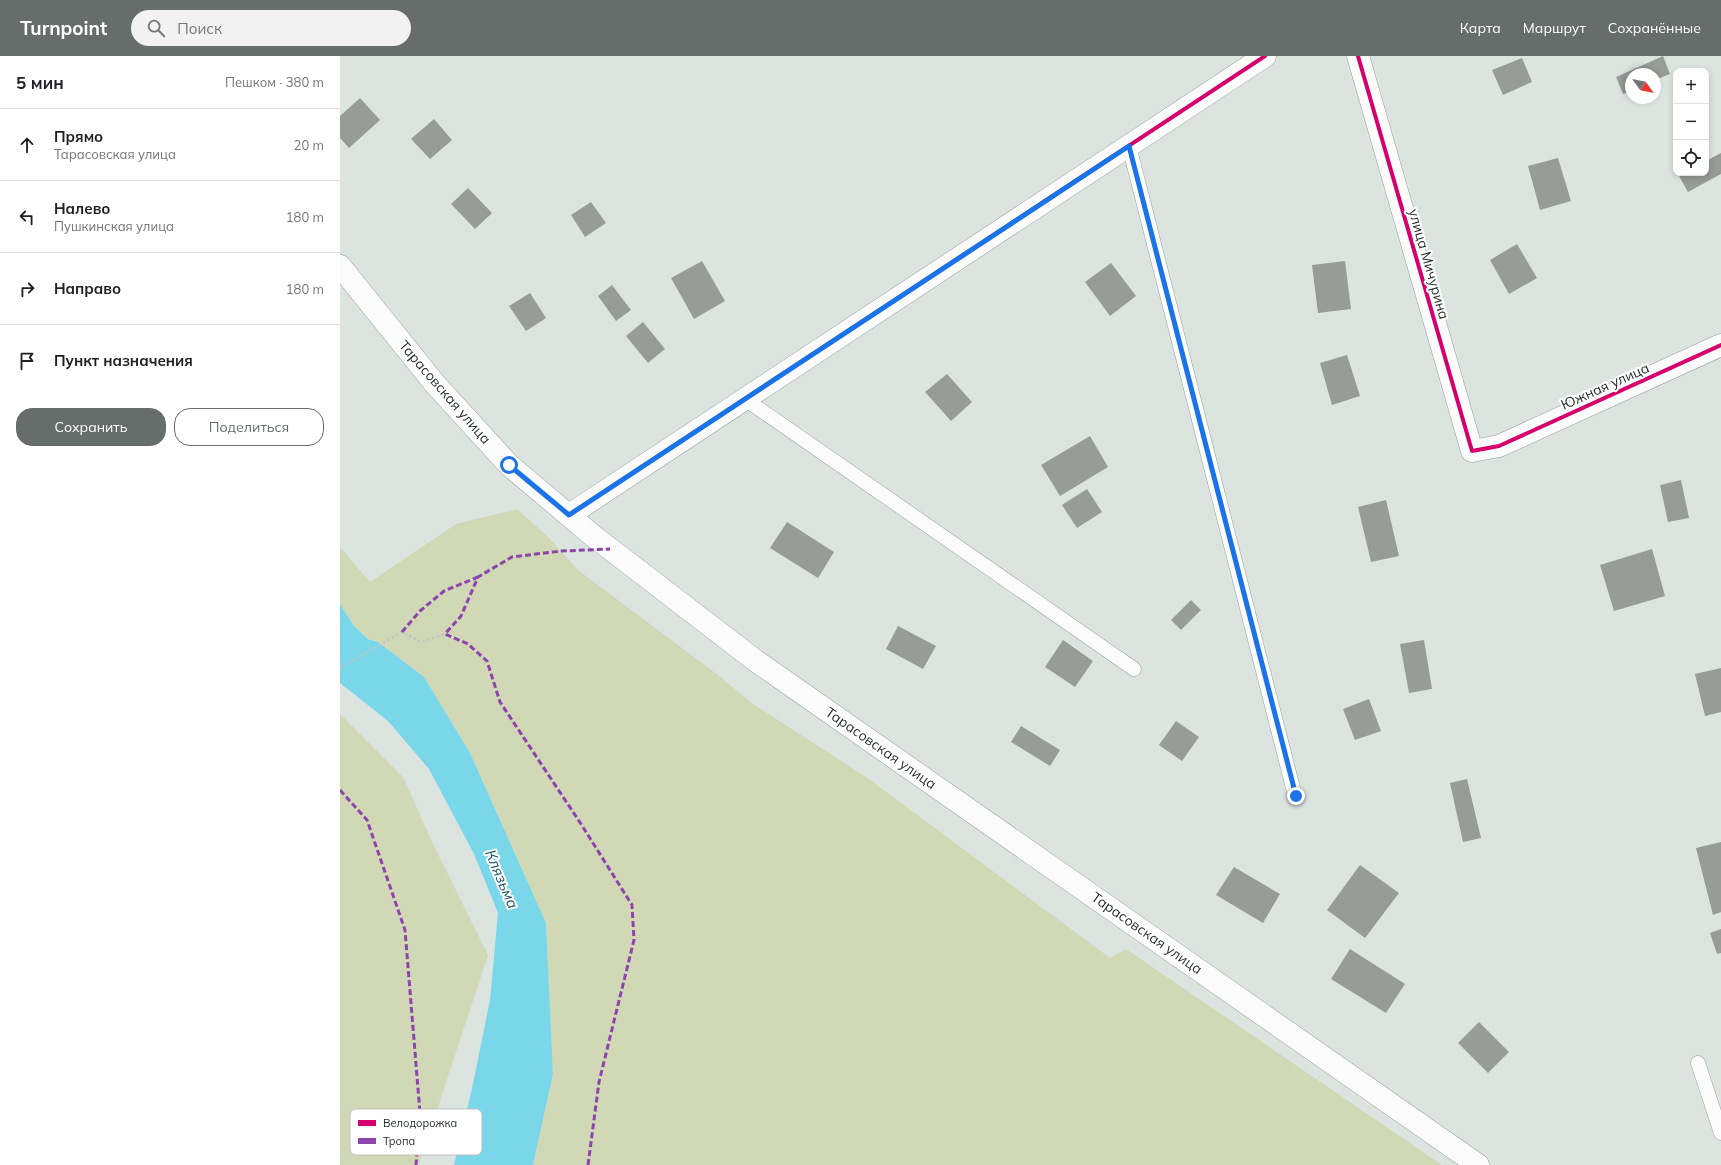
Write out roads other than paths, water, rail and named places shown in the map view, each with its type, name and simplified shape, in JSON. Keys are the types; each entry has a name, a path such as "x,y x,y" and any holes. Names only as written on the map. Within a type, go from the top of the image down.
{"street":[{"path":"569,515 1265,56"},
{"name":"улица Мичурина","path":"1358,56 1472,451 1499,446"},
{"name":"Тарасовская улица","path":"340,266 435,384 509,465 592,535 756,661 1478,1165"},
{"name":"Южная улица","path":"1499,446 1721,345"}],"lane":[{"path":"1129,146 1296,796"},
{"path":"745,399 1134,669"},
{"path":"1698,1063 1721,1132"}],"water":[{"name":"Клязьма","path":"340,604 354,626 368,639 378,642 424,677 470,753 546,923 553,1074 533,1165 454,1165 456,1155 482,1155 482,1109 467,1109 490,1000 498,913 474,854 429,769 388,721 340,683"}]}
